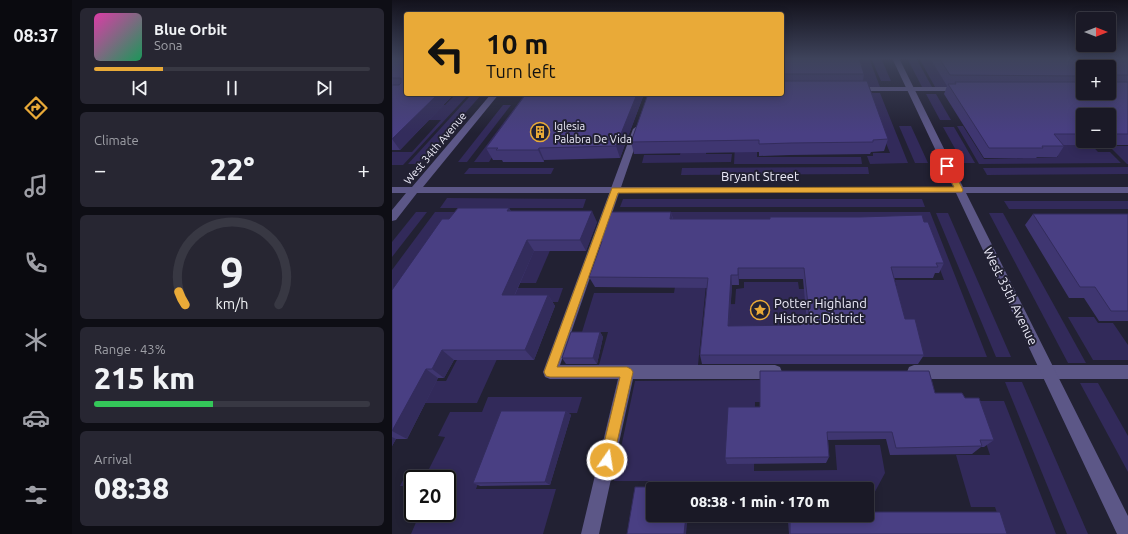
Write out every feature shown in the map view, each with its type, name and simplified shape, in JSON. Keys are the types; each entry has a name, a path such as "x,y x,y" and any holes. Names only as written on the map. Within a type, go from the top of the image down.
{"street":[{"name":"West 35th Avenue","path":"907,83 1128,534"},
{"path":"844,89 974,89"},
{"name":"West 34th Avenue","path":"392,217 494,96"},
{"path":"641,116 550,372 792,372"},
{"name":"Bryant Street","path":"392,190 1128,190"},
{"path":"590,534 627,372"},
{"path":"902,372 1128,372"}],"shaded area":[{"path":"843,83 878,83 880,87 849,87"},
{"path":"920,83 930,83 932,87 922,87"},
{"path":"933,83 951,83 954,87 935,87"},
{"path":"866,93 880,93 908,163 870,164 867,156 873,156 873,153 890,153"},
{"path":"926,94 936,94 951,120 940,120"},
{"path":"454,96 467,96 403,165 392,165 392,152 412,152 441,120 414,120 392,107 405,105 445,105"},
{"path":"470,96 480,96 420,164 408,164"},
{"path":"524,96 540,96 500,145 489,162 474,162"},
{"path":"692,96 693,96 710,125 706,154 732,154 731,162 642,163 644,155 680,155"},
{"path":"503,105 511,105 467,162 458,162"},
{"path":"757,125 757,157 861,157 862,164 734,164 735,144"},
{"path":"899,126 911,126 928,163 915,163"},
{"path":"957,126 963,126 984,159 1058,157 1048,144 1076,142 1076,148 1094,148 1098,152 1110,152 1121,163 979,164"},
{"path":"943,127 954,127 975,163 963,163"},
{"path":"1116,146 1128,146 1127,164 1111,148 1116,148"},
{"path":"868,167 869,174 681,175 682,168"},
{"path":"1128,167 1128,174 987,175 983,168"},
{"path":"469,168 554,168 551,174 464,174"},
{"path":"447,198 586,199 583,208 440,208"},
{"path":"623,199 922,199 925,207 620,207"},
{"path":"1004,201 1128,201 1128,209 1009,209"},
{"path":"416,212 427,212 392,257 392,242"},
{"path":"435,212 581,212 564,218 536,283 496,283 392,306 392,270"},
{"path":"619,212 930,212 987,357 921,357 855,288 897,288 895,280 944,280 923,224 616,221"},
{"path":"936,213 948,213 1011,357 996,357"},
{"path":"989,213 1003,213 1086,363 1068,363"},
{"path":"684,229 706,285 698,365 599,365 608,332 582,332 594,293 674,293"},
{"path":"744,282 798,282 799,289 824,289 866,360 738,337 706,305 735,304 736,289 744,288"},
{"path":"482,288 563,288 558,302 523,302 477,403 419,403 425,381 446,381 460,354"},
{"path":"1068,317 1094,317 1098,323 1113,323 1128,345 1128,360 1093,360"},
{"path":"763,380 763,402 755,402 754,471 837,470 835,445 880,445 885,473 874,494 874,482 614,481 635,381"},
{"path":"1005,382 1022,382 1088,534 1067,534"},
{"path":"1080,383 1098,383 1128,436 1128,472"},
{"path":"488,397 582,397 577,413 506,413 476,489 556,489 543,534 411,534 416,522 456,522 456,470 428,470 445,437 438,436 450,412 482,412"},
{"path":"972,401 1004,401 1056,534 1004,534 995,507 971,507 956,455 990,455"},
{"path":"404,478 404,486 400,486"}],"building":[{"path":"404,83 404,96 436,96 392,139 392,85 399,85"},
{"path":"784,83 868,83 888,139 873,140 873,142 759,144 759,140 631,142 647,96 784,96"},
{"path":"955,83 1076,83 1076,100 1116,100 1116,83 1128,83 1128,134 1116,134 1116,108 1076,108 1076,134 1054,134 1064,146 1042,146 1043,148 989,148 948,84 956,84"},
{"path":"525,96 636,96 616,146 539,148 538,150 496,150 498,148 486,148"},
{"path":"458,208 509,208 507,211 592,211 580,240 527,240 502,295 548,295 525,350 442,350 432,369 426,369 392,431 392,290 442,219 449,219"},
{"path":"606,212 671,212 670,219 770,219 770,217 922,215 924,222 928,222 944,263 936,263 938,267 891,267 905,319 915,319 924,355 700,355 708,278 589,277 602,241 596,241","holes":["738,268 804,268 810,323 800,323 801,325 728,326 731,275 738,275"]},
{"path":"1033,214 1128,214 1128,311 1111,311 1095,287 1080,287"},
{"path":"571,332 600,332 593,358 562,358"},
{"path":"760,371 929,371 935,393 962,393 965,398 979,398 994,440 980,440 982,446 896,448 892,432 827,432 829,457 725,458 728,407 760,407"},
{"path":"501,411 566,411 545,482 473,483"},
{"path":"635,487 646,487 646,522 685,522 684,534 627,534"},
{"path":"874,512 1000,512 1007,534 790,534 790,522 874,522"}],"place":[{"name":"Iglesia Palabra De Vida","path":"540,132"},
{"name":"Potter Highland Historic District","path":"760,310"}],"route":[{"path":"607,460 627,372 550,372 615,190 959,190 947,166"}]}
